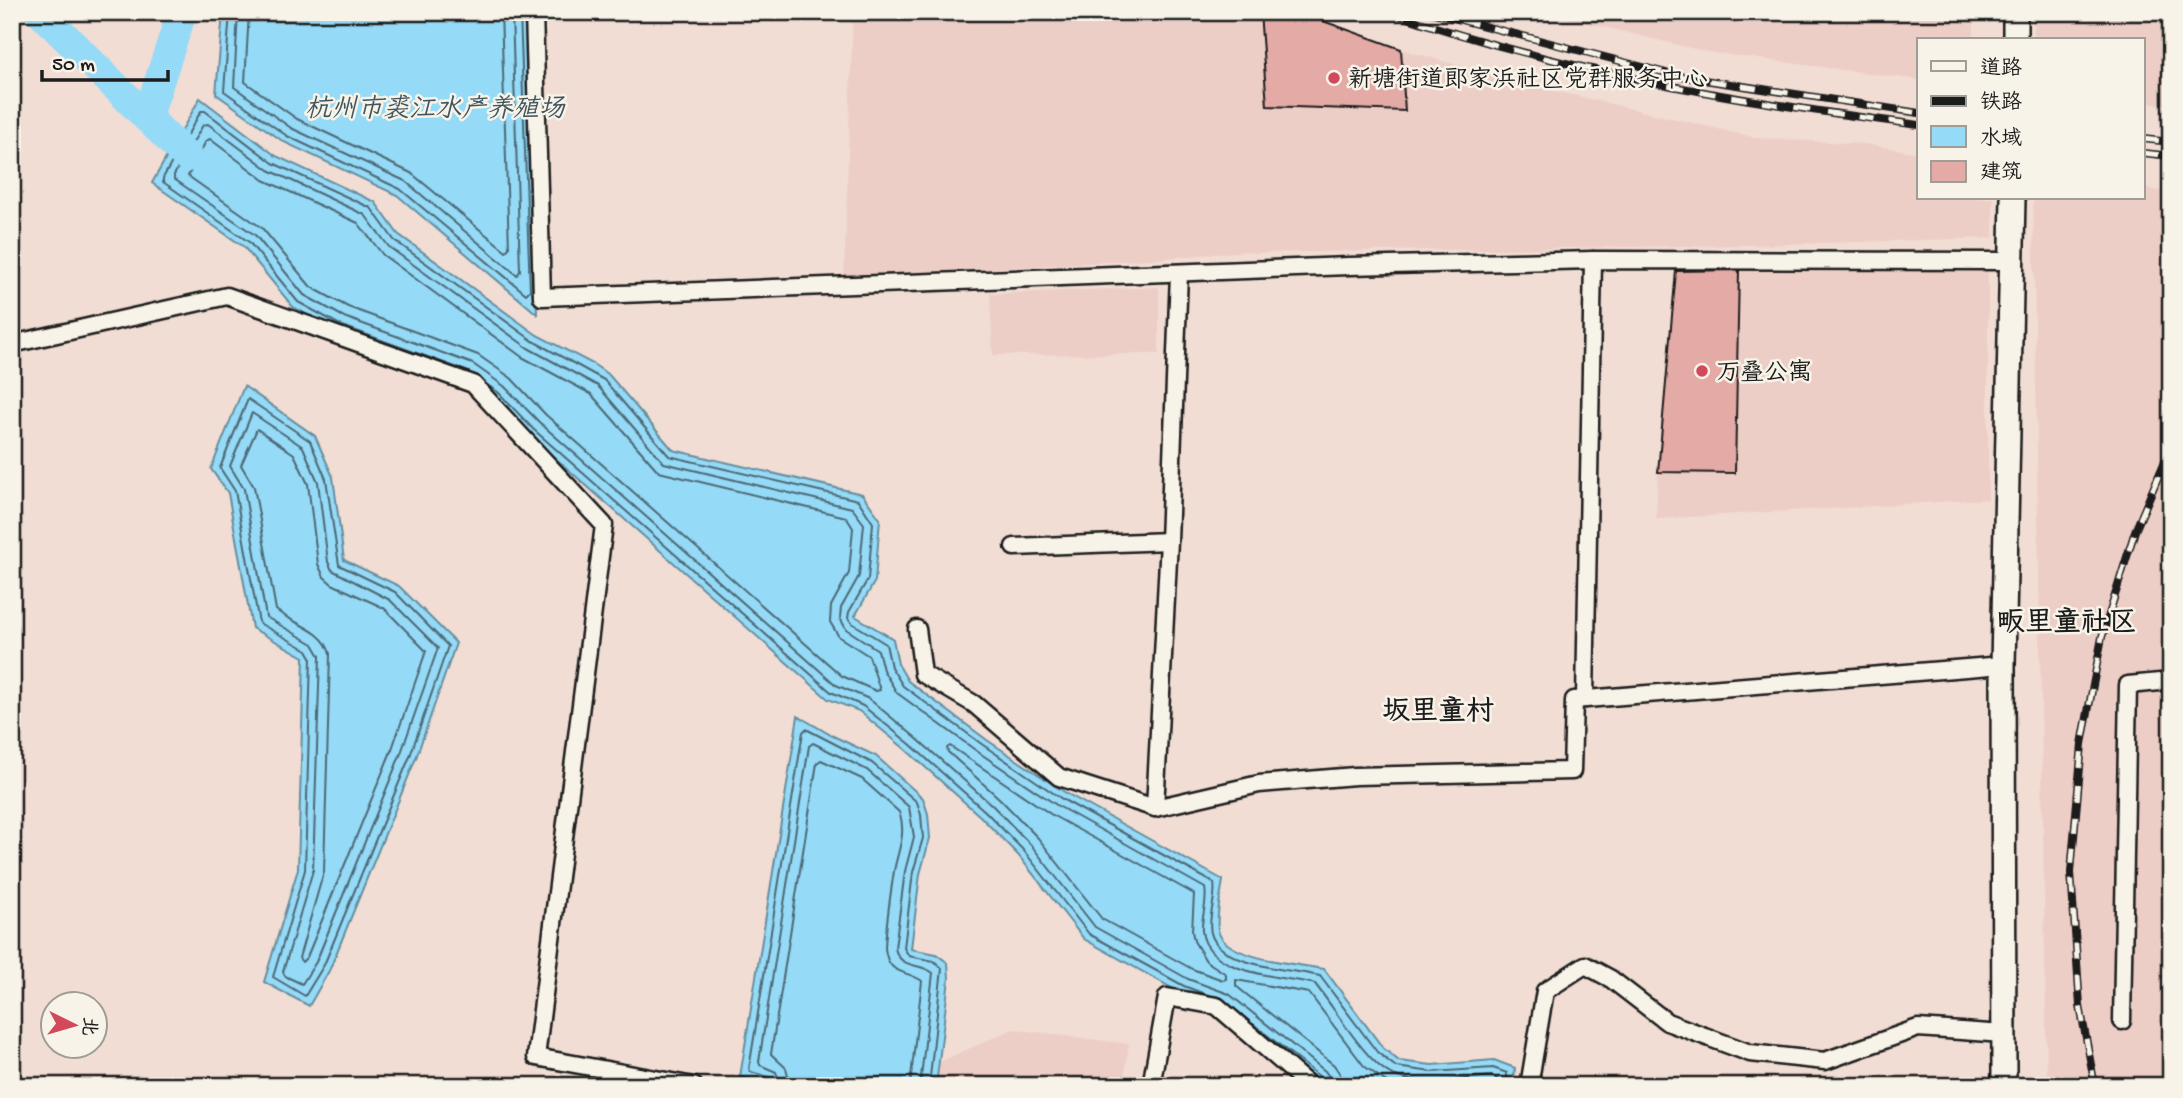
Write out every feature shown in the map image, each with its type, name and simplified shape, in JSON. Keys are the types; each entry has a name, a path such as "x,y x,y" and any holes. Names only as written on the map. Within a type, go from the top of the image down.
{"street":[{"path":"534,12 542,297 1592,260 2013,261"},
{"path":"2015,12 2015,38"},
{"path":"2004,1086 2003,665 2013,200"},
{"path":"1585,699 1592,260"},
{"path":"1155,807 1179,273"},
{"path":"12,344 227,296 473,384 604,525 536,1056 694,1086"},
{"path":"1014,547 1169,541"},
{"path":"917,629 923,674 974,704 1059,777 1155,807 1273,783 1355,776 1572,771 1574,700 2003,665"},
{"path":"2122,1021 2128,685 2171,681"},
{"path":"1530,1086 1545,991 1585,965 1611,979 1667,1022 1750,1053 1825,1061 1918,1028 2004,1034"},
{"path":"1151,1086 1167,997 1217,1006 1310,1086"}],"shaded area":[{"path":"853,12 1260,12 1405,111 1401,49 1509,80 1757,138 1865,144 1917,153 1917,200 1993,200 1993,238 1751,245 1246,251 844,278"},
{"path":"1542,12 1974,12 1974,38 1917,38 1917,80 1707,52"},
{"path":"2034,12 2171,12 2171,105 2144,102 2144,38 2034,38"},
{"path":"2144,188 2171,193 2171,1086 2047,1086 2033,200 2144,200"},
{"path":"1988,264 1988,499 1656,519 1658,472 1735,473 1739,270"},
{"path":"1159,287 1159,354 993,355 990,294"},
{"path":"1013,1029 1129,1044 1123,1086 936,1086 939,1062"}],"water":[{"name":"杭州市裘江水产养殖场","path":"223,12 527,12 537,314 397,195 284,142 216,94"},
{"path":"200,98 276,156 375,202 398,234 537,335 609,375 673,450 862,494 880,519 875,581 855,616 893,639 898,664 908,681 987,740 1066,793 1223,880 1218,910 1218,929 1222,939 1246,954 1324,969 1383,1048 1399,1061 1432,1065 1494,1060 1515,1068 1513,1086 1319,1086 1222,1008 1181,993 1084,939 1018,855 981,817 859,711 828,699 528,434 493,397 337,331 293,307 244,247 152,183"},
{"path":"244,386 315,436 333,477 344,560 399,586 456,643 416,758 330,969 309,1006 264,982 298,869 304,657 252,628 228,493 211,469"},
{"path":"798,716 876,756 923,798 928,814 930,838 920,874 911,949 936,954 948,963 949,979 936,1086 779,1086 740,1077"}],"building":[{"name":"新塘街道郎家浜社区党群服务中心","path":"1260,12 1298,12 1401,49 1405,111 1267,106"},
{"name":"万叠公寓","path":"1739,270 1735,473 1658,472 1676,271"}],"waterway":[{"path":"40,12 187,157"},
{"path":"147,118 182,12"}],"railway":[{"path":"1390,12 1454,33 1585,68 1718,95 1917,125"},
{"path":"1430,12 1678,76 1917,113"},
{"path":"2144,139 2171,142"},
{"path":"2144,153 2171,156"},
{"path":"2095,1086 2080,1006 2071,872 2082,744 2102,637 2135,531 2171,447"}],"place":[{"name":"新塘街道郎家浜社区党群服务中心","path":"1334,78"},
{"name":"万叠公寓","path":"1702,371"}],"district":[{"name":"畈里童社区","path":"2067,620"},
{"name":"坂里童村","path":"1438,709"}]}
